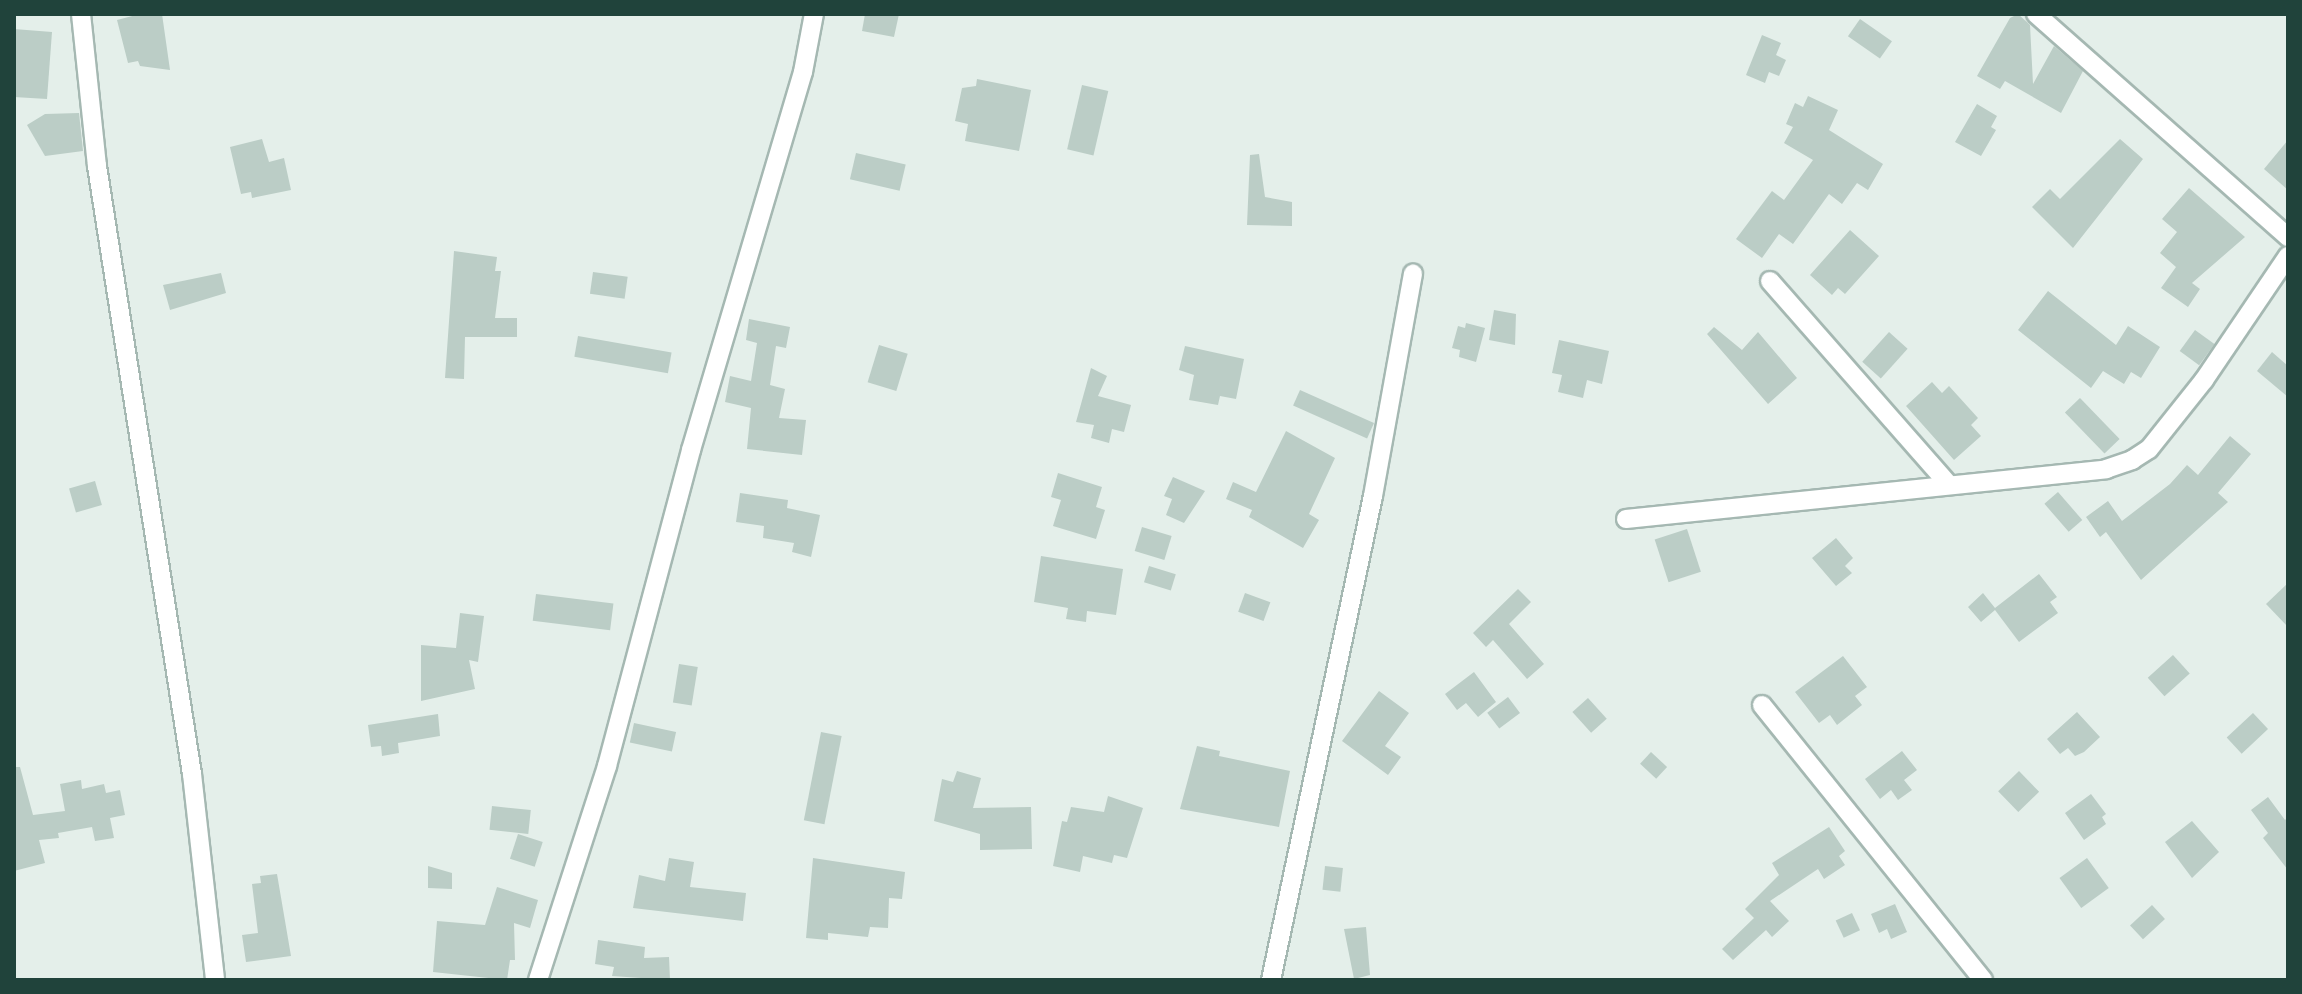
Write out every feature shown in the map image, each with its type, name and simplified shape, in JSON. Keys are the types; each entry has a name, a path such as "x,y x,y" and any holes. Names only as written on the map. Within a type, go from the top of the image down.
{"street":[{"path":"81,14 97,166 192,774 215,980"},
{"path":"538,980 607,766 691,450 803,72 814,14"},
{"path":"2036,14 2288,237"},
{"path":"1626,519 2106,469 2132,460 2149,449 2204,380 2288,256"},
{"path":"1271,980 1373,496 1413,274"},
{"path":"1770,281 1949,485"},
{"path":"1762,705 1983,980"}],"building":[{"path":"140,14 162,14 170,70 140,66 138,61 128,63 117,20"},
{"path":"865,14 899,14 894,37 862,31"},
{"path":"2018,14 2030,25 2033,84 2054,46 2083,71 2061,113 2005,81 2000,89 1977,76 2010,18"},
{"path":"1860,19 1892,41 1880,59 1848,36"},
{"path":"14,29 52,32 47,99 14,97"},
{"path":"1762,35 1781,43 1776,55 1786,60 1779,76 1769,72 1765,83 1746,75"},
{"path":"977,79 1031,90 1019,151 965,141 968,124 955,121 962,88 976,86"},
{"path":"1082,85 1108,91 1093,155 1067,149"},
{"path":"1808,96 1838,110 1829,130 1883,164 1868,190 1857,183 1842,204 1829,194 1793,244 1779,234 1762,258 1736,239 1772,191 1784,200 1813,160 1784,143 1793,127 1786,124 1795,103 1803,107"},
{"path":"1977,104 1997,116 1991,127 1996,130 1981,156 1955,142"},
{"path":"79,113 83,151 45,156 27,125 45,114"},
{"path":"262,139 269,162 284,158 291,190 252,198 251,192 241,194 230,147"},
{"path":"2120,139 2143,159 2073,248 2032,207 2050,189 2060,199"},
{"path":"2288,140 2288,190 2264,169"},
{"path":"856,153 906,164 900,191 850,179"},
{"path":"1259,154 1265,197 1292,202 1292,226 1247,225 1250,155"},
{"path":"2189,188 2245,237 2192,283 2200,289 2188,307 2161,288 2176,267 2160,253 2177,232 2162,219"},
{"path":"1850,230 1879,256 1845,294 1838,288 1832,295 1810,275"},
{"path":"454,251 497,257 495,271 501,271 495,318 517,318 517,337 465,337 464,379 445,378"},
{"path":"593,272 628,277 625,299 590,294"},
{"path":"221,273 226,293 170,310 163,285"},
{"path":"2048,291 2116,345 2128,326 2160,347 2141,378 2131,372 2124,384 2103,371 2091,388 2018,330"},
{"path":"1494,310 1516,314 1515,345 1489,340"},
{"path":"749,319 790,327 786,348 776,346 770,385 785,389 779,418 806,420 802,455 747,449 751,408 725,402 730,376 751,381 757,343 746,340"},
{"path":"1466,323 1485,328 1476,362 1459,357 1460,350 1452,348 1458,326 1465,328"},
{"path":"1714,327 1742,350 1758,332 1797,378 1768,404 1707,334"},
{"path":"2195,330 2214,344 2199,365 2180,351"},
{"path":"1889,332 1908,349 1881,378 1862,362"},
{"path":"578,336 672,352 668,373 574,357"},
{"path":"1559,340 1609,351 1602,384 1587,380 1583,398 1558,392 1562,375 1552,373"},
{"path":"879,345 908,354 896,391 868,382"},
{"path":"1185,346 1244,359 1236,399 1220,396 1218,405 1189,400 1194,375 1179,370"},
{"path":"2272,352 2288,366 2288,397 2257,371"},
{"path":"1091,368 1107,376 1098,396 1131,405 1124,432 1112,429 1109,443 1091,438 1094,425 1076,422"},
{"path":"1932,382 1942,393 1949,386 1978,418 1971,425 1981,436 1954,460 1906,406"},
{"path":"1300,390 1374,423 1367,438 1293,406"},
{"path":"2080,398 2120,439 2104,454 2065,413"},
{"path":"1286,431 1335,458 1309,514 1319,520 1303,548 1249,517 1252,510 1226,499 1233,482 1256,492"},
{"path":"2230,436 2251,454 2218,493 2228,502 2141,580 2106,532 2100,537 2086,517 2108,501 2122,521 2170,484 2187,465 2198,475"},
{"path":"1058,473 1102,487 1096,507 1105,510 1096,539 1053,526 1061,500 1051,497"},
{"path":"1173,477 1205,491 1184,523 1166,515 1172,499 1164,496"},
{"path":"95,481 102,505 76,512 69,488"},
{"path":"2058,492 2082,520 2069,532 2044,504"},
{"path":"740,493 788,500 787,508 820,515 811,557 792,552 794,543 763,538 764,526 736,522"},
{"path":"1142,527 1172,536 1164,560 1135,551"},
{"path":"1687,529 1701,572 1669,582 1655,540"},
{"path":"1836,538 1853,558 1845,566 1852,573 1836,586 1812,558"},
{"path":"1041,556 1123,569 1116,615 1087,611 1086,622 1066,619 1068,608 1034,602"},
{"path":"1149,566 1176,574 1171,590 1144,582"},
{"path":"2039,574 2057,597 2050,602 2058,613 2019,642 1995,610 1981,622 1968,607 1983,593 1995,608"},
{"path":"2288,583 2288,627 2266,604"},
{"path":"1518,589 1531,602 1509,624 1544,664 1527,679 1493,640 1486,647 1473,633"},
{"path":"1245,593 1270,602 1264,621 1238,612"},
{"path":"536,594 613,604 610,630 533,621"},
{"path":"460,613 484,616 478,662 469,660 475,689 421,701 421,645 456,648"},
{"path":"2173,655 2190,674 2164,696 2148,678"},
{"path":"1843,656 1867,687 1855,696 1862,705 1837,725 1830,715 1819,723 1795,692"},
{"path":"679,664 698,667 692,705 673,703"},
{"path":"1474,672 1496,702 1478,717 1466,703 1457,710 1445,694"},
{"path":"1379,691 1409,713 1385,746 1401,757 1388,775 1342,741"},
{"path":"1508,697 1520,713 1499,729 1487,713"},
{"path":"1588,698 1607,719 1591,733 1572,712"},
{"path":"2077,712 2100,737 2075,756 2068,748 2060,754 2047,739"},
{"path":"2253,713 2268,729 2242,754 2227,738"},
{"path":"438,714 440,736 398,743 399,753 382,756 381,746 371,747 368,725"},
{"path":"634,723 676,732 672,752 630,743"},
{"path":"821,732 842,736 824,824 804,820"},
{"path":"1197,746 1220,751 1219,756 1290,771 1279,827 1180,809"},
{"path":"1902,751 1917,770 1904,780 1912,790 1898,800 1891,790 1880,799 1865,779"},
{"path":"1651,752 1667,767 1656,779 1640,764"},
{"path":"14,767 20,767 33,815 65,811 60,784 81,780 82,789 104,784 106,793 120,790 125,815 110,818 114,838 95,841 92,827 58,833 59,838 39,840 45,863 14,871"},
{"path":"957,771 981,778 973,808 1031,807 1032,849 980,850 980,834 934,821 942,779 953,782"},
{"path":"2019,771 2039,792 2018,812 1998,791"},
{"path":"2091,794 2106,814 2102,817 2106,824 2084,840 2065,813"},
{"path":"1108,796 1143,808 1127,858 1114,855 1112,863 1083,856 1080,872 1053,866 1062,821 1067,822 1071,807 1104,812"},
{"path":"2268,797 2285,820 2288,817 2288,870 2263,838 2268,833 2251,810"},
{"path":"492,806 531,810 528,834 489,830"},
{"path":"2192,821 2219,852 2192,878 2165,842"},
{"path":"1829,827 1845,851 1839,856 1845,865 1824,879 1818,869 1770,901 1789,921 1772,937 1766,930 1733,960 1722,949 1754,918 1745,909 1779,875 1772,863"},
{"path":"518,834 543,842 535,867 510,859"},
{"path":"669,858 694,862 690,887 746,893 743,921 633,908 639,875 665,881"},
{"path":"813,858 905,872 902,899 889,898 888,928 870,927 868,937 828,933 828,940 806,938"},
{"path":"2087,858 2109,888 2081,908 2059,878"},
{"path":"428,866 452,873 452,889 428,888"},
{"path":"1325,866 1343,868 1340,892 1322,890"},
{"path":"277,874 291,956 246,962 242,935 258,933 252,884 261,883 260,876"},
{"path":"497,887 538,900 530,928 514,923 515,960 510,960 507,980 433,972 437,921 485,925"},
{"path":"1895,904 1907,932 1891,939 1887,929 1879,933 1871,914"},
{"path":"2152,905 2165,919 2143,939 2130,925"},
{"path":"1852,913 1860,930 1844,938 1836,921"},
{"path":"1366,927 1370,975 1354,979 1344,929"},
{"path":"598,940 645,947 644,958 669,957 670,980 612,976 614,967 595,964"}]}
